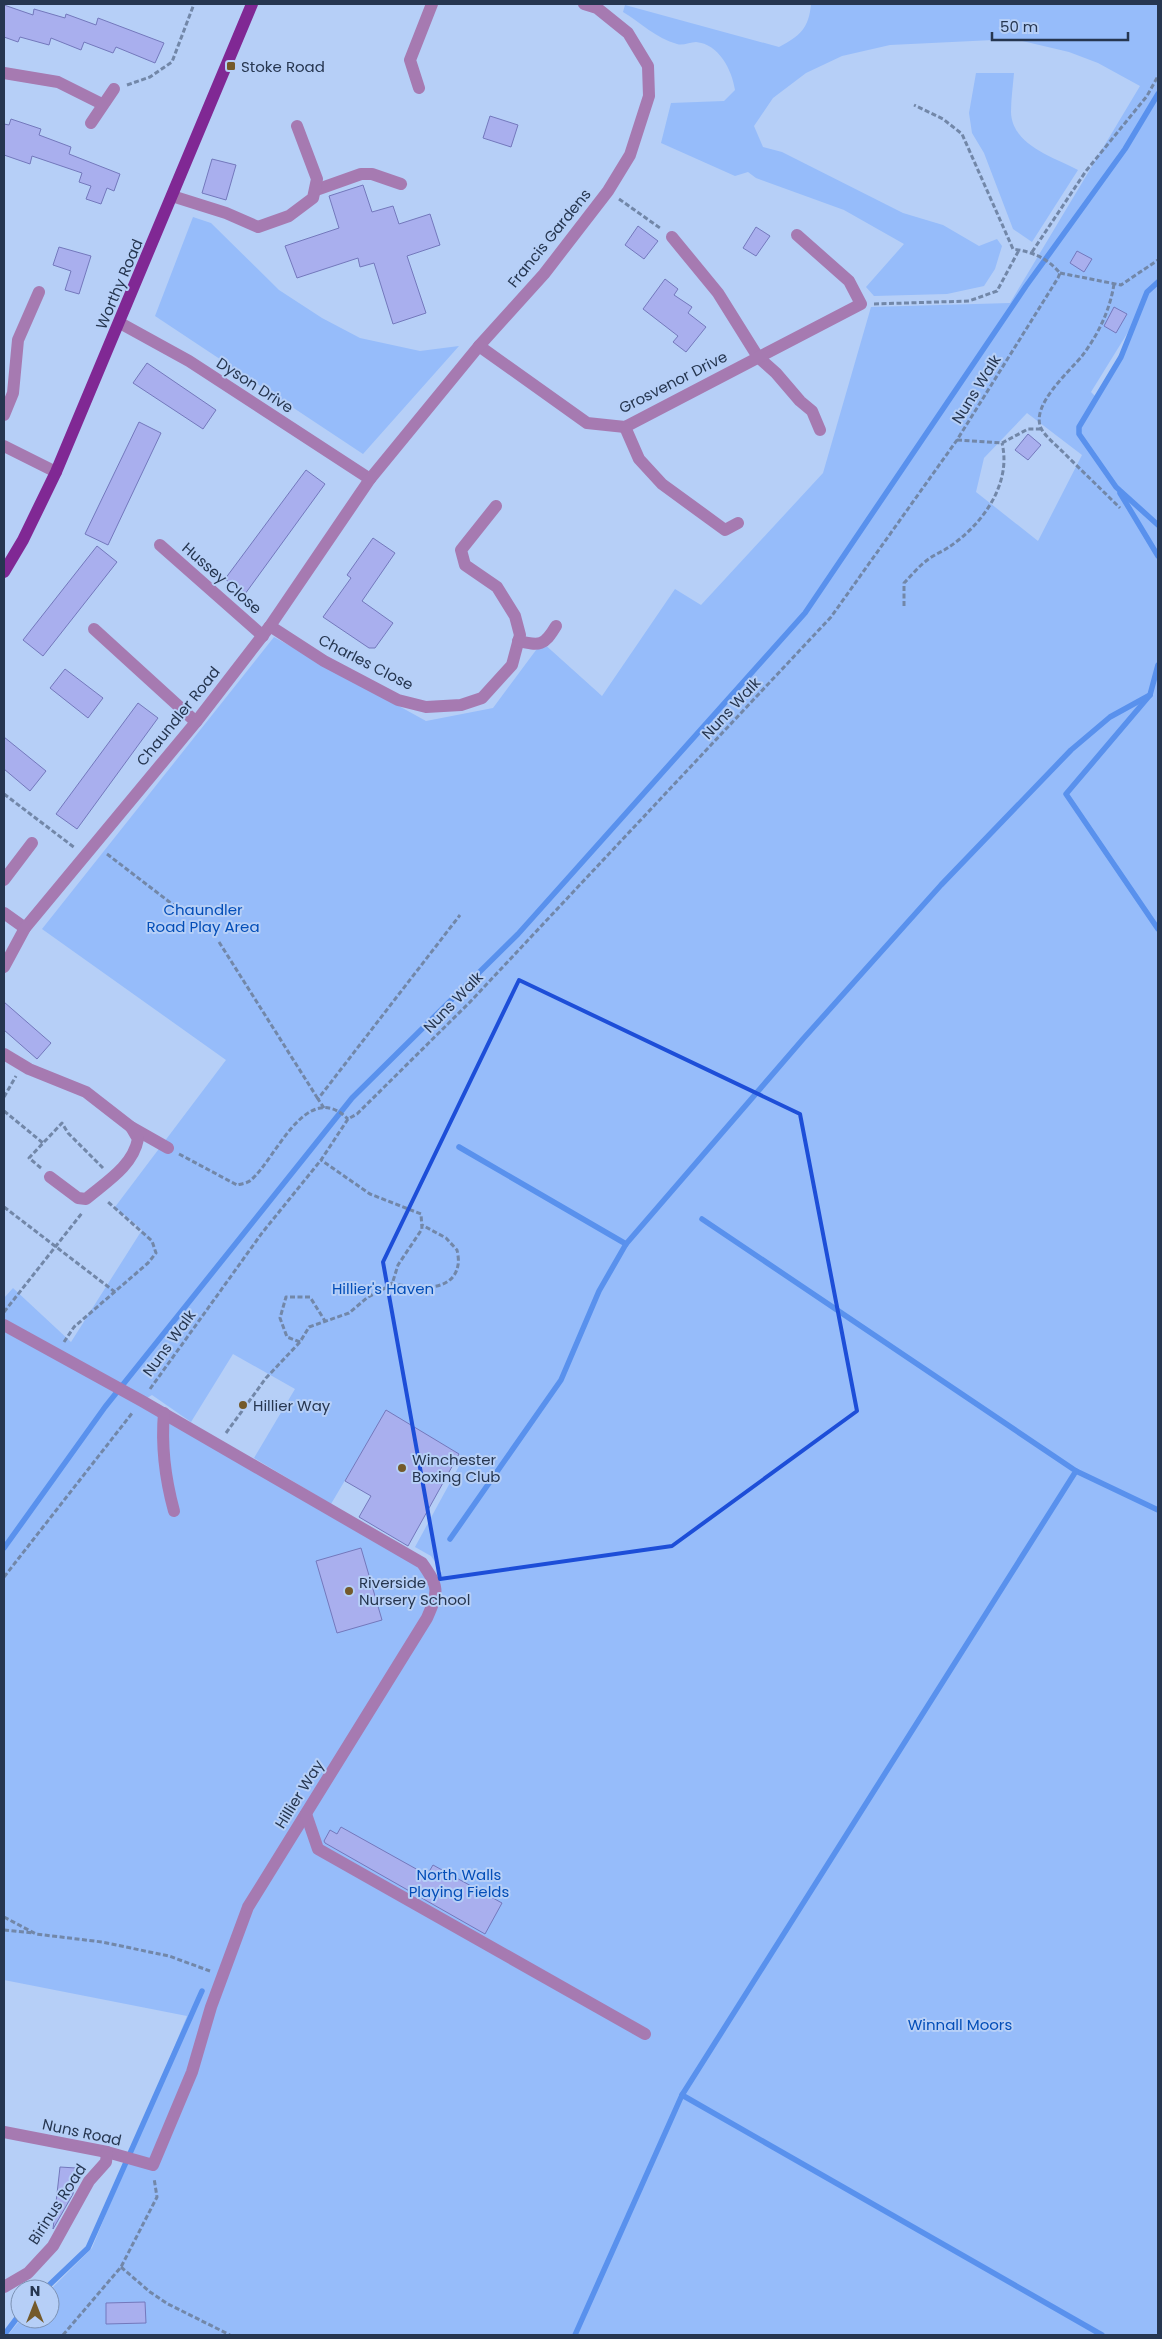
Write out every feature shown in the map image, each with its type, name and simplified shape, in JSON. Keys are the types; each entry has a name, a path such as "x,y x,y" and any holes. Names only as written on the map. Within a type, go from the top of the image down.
{"main road":[{"name":"Worthy Road","path":"4,572 23,540 56,472 252,4"}],"street":[{"path":"419,88 410,60 432,4"},
{"name":"Francis Gardens","path":"370,479 479,346 544,274 608,191 630,155 649,96 648,66 628,33 598,6 584,4"},
{"path":"4,74 58,82 102,104"},
{"path":"91,122 114,89"},
{"path":"172,196 243,219 258,227 289,216 313,198 317,179 297,126"},
{"path":"316,190 361,174 372,174 401,184"},
{"path":"797,236 849,281 861,304"},
{"path":"672,237 718,293 758,357 812,411 820,430"},
{"path":"4,415 13,393 18,340 40,292"},
{"name":"Grosvenor Drive","path":"479,346 587,423 625,428 861,304"},
{"name":"Dyson Drive","path":"120,323 190,362 370,479"},
{"path":"625,428 639,459 662,484 725,530 738,522"},
{"path":"4,446 56,472"},
{"name":"Chaundler Road","path":"4,967 25,928 196,722 266,631 370,479"},
{"name":"Charles Close","path":"266,631 398,700 426,707 461,706 482,698 512,665 520,635 514,616 497,587 465,565 461,550 496,506"},
{"name":"Hussey Close","path":"160,545 266,631"},
{"path":"518,641 536,645 546,642 556,626"},
{"path":"94,630 196,722"},
{"path":"4,880 32,843"},
{"path":"4,913 25,928"},
{"path":"4,1054 22,1065 86,1092 131,1127 168,1148"},
{"path":"50,1177 78,1198 90,1195 128,1163 136,1150 138,1139 131,1127"},
{"name":"Hillier Way","path":"4,1325 142,1401 422,1563 435,1581 436,1598 427,1618 248,1907 211,2007 192,2072 153,2165"},
{"path":"164,1414 162,1432 165,1477 174,1511"},
{"path":"306,1814 318,1849 645,2034"},
{"name":"Nuns Road","path":"4,2132 113,2154 153,2165"},
{"name":"Birinus Road","path":"4,2287 28,2273 53,2246 89,2181 113,2154"}],"path":[{"path":"114,89 150,77 172,62 194,4"},
{"path":"1032,252 1086,171 1147,96 1158,76"},
{"path":"914,105 943,119 962,134 1000,215 1005,234 1013,249 1032,252 1051,263 1060,273 1121,285 1158,260"},
{"path":"608,191 672,237"},
{"path":"861,304 969,301 997,291 1019,250"},
{"name":"Nuns Walk","path":"4,1577 142,1401 262,1233 321,1160 348,1119 357,1114 470,1002 831,617 957,440 1060,273"},
{"path":"1114,284 1109,308 1098,329 1081,357 1062,376 1048,397 1039,422 1042,429 1120,508"},
{"path":"957,440 1002,443 1028,429 1042,429"},
{"path":"904,606 904,583 924,561 950,547 973,527 993,500 1004,472 1005,456 1002,443"},
{"path":"4,794 79,851"},
{"path":"107,854 176,906"},
{"path":"318,1098 460,915"},
{"path":"219,942 324,1108"},
{"path":"4,1097 22,1065"},
{"path":"168,1148 237,1185 250,1182 301,1116 313,1108 329,1108 343,1114 348,1119"},
{"path":"4,1111 43,1143"},
{"path":"50,1177 29,1158 62,1123 68,1133 112,1177"},
{"path":"218,1445 266,1378 300,1342 310,1327 349,1313 368,1297 391,1283 398,1265 422,1229 421,1214 370,1194 321,1160"},
{"path":"4,1312 83,1212 90,1195 152,1241 156,1253 148,1263 74,1327 57,1354"},
{"path":"4,1207 115,1292"},
{"path":"391,1283 411,1288 433,1288 451,1279 458,1266 457,1250 446,1238 422,1225"},
{"path":"300,1342 287,1336 280,1318 286,1298 310,1297 325,1321"},
{"path":"4,1917 36,1934"},
{"path":"4,1930 102,1942 169,1956 222,1975"},
{"path":"64,2335 121,2267 157,2197 153,2165"},
{"path":"121,2267 162,2300 230,2335"}],"highlighted area":[{"path":"519,980 800,1114 857,1411 672,1546 440,1579 383,1262"}],"green space":[{"path":"811,4 1158,4 1158,2335 8,2335 13,2329 60,2329 60,2280 92,2248 187,2016 4,1980 4,1298 13,1288 71,1342 142,1230 115,1207 226,1060 42,929 274,637 426,721 493,708 542,642 602,696 675,589 701,605 823,473 871,307 1010,303 1140,86 1098,63 1069,52 1014,39 890,45 842,56 806,73 773,98 754,126 763,147 782,152 903,213 943,225 979,246 997,239 1002,246 995,269 984,286 947,294 874,296 866,287 904,244 844,210 756,178 748,172 735,176 661,143 671,103 724,101 735,90 731,74 723,59 711,48 696,42 682,45 670,42 623,12 625,5 779,47 798,35 808,19","holes":["1133,324 1121,357 1096,397 1091,392","1027,413 1082,455 1038,541 976,492 984,458","233,1354 295,1389 254,1458 331,1504 386,1411 464,1457 415,1547 431,1556 442,1571 435,1581 422,1563 142,1401 152,1395 191,1422"]},
{"path":"976,73 1014,73 1011,112 1013,123 1018,133 1046,155 1078,170 1032,242 1013,229 984,153 972,133 969,113"},
{"path":"193,217 211,223 279,290 322,318 360,338 420,351 459,346 363,454 155,316"}],"building":[{"path":"4,5 33,15 34,9 65,18 66,14 96,25 98,18 164,43 155,63 116,47 113,53 84,42 81,50 51,38 49,45 20,37 18,42 4,37"},
{"path":"490,116 518,125 511,147 483,138"},
{"path":"11,119 41,129 39,135 71,147 69,154 120,174 114,191 107,188 101,204 86,199 91,186 79,182 82,173 32,156 30,164 4,155 4,124 9,125"},
{"path":"212,159 236,165 226,200 202,193"},
{"path":"363,185 372,212 393,206 399,224 430,214 440,245 407,256 426,313 393,324 374,263 360,267 358,258 297,278 285,246 339,228 329,196"},
{"path":"638,226 658,241 644,259 625,245"},
{"path":"756,227 770,236 756,256 743,248"},
{"path":"59,247 91,256 79,294 65,290 71,271 53,265"},
{"path":"1077,251 1092,259 1084,272 1070,263"},
{"path":"665,279 678,289 674,295 692,307 688,313 706,327 686,352 673,342 678,336 643,309"},
{"path":"1114,307 1127,314 1116,333 1104,326"},
{"path":"147,363 216,410 203,429 133,383"},
{"path":"139,422 161,433 108,545 85,534"},
{"path":"1028,434 1041,445 1028,460 1015,450"},
{"path":"306,470 325,484 245,594 225,579"},
{"path":"373,538 395,553 362,601 393,623 375,648 369,648 323,617 351,578 347,575"},
{"path":"97,546 117,562 43,656 23,640"},
{"path":"65,669 103,698 88,718 50,688"},
{"path":"138,703 158,718 77,829 56,814"},
{"path":"4,737 46,771 30,791 4,769"},
{"path":"4,1002 51,1043 37,1059 4,1030"},
{"name":"Winchester Boxing Club","path":"386,1410 459,1454 408,1546 359,1517 371,1496 345,1481"},
{"name":"Riverside Nursery School","path":"361,1548 382,1620 337,1633 316,1561"},
{"path":"341,1827 427,1875 433,1865 502,1903 485,1934 325,1843 324,1841 330,1830 337,1834"},
{"path":"60,2167 76,2168 73,2194 53,2229"},
{"path":"145,2302 146,2323 106,2324 106,2303"}],"waterway":[{"path":"4,1548 105,1407 352,1098 518,934 805,613 1026,286 1125,149 1158,94"},
{"path":"1158,282 1147,292 1121,357 1079,427 1079,434 1116,487 1158,525"},
{"path":"1120,493 1158,556"},
{"path":"1158,665 1150,695 1066,794 1158,929"},
{"path":"450,1539 561,1380 599,1291 626,1244 803,1039 941,885 1071,750 1110,717 1150,695"},
{"path":"459,1147 626,1244"},
{"path":"575,2335 682,2095 1076,1471 702,1219"},
{"path":"1076,1471 1158,1510"},
{"path":"55,2279 88,2248 202,1991"},
{"path":"682,2095 1102,2335"},
{"path":"4,2335 10,2327"}],"place":[{"name":"Stoke Road","path":"231,66"},
{"name":"Hillier Way","path":"243,1405"},
{"name":"Winchester Boxing Club","path":"402,1468"},
{"name":"Riverside Nursery School","path":"349,1591"}],"park label":[{"name":"Chaundler Road Play Area","path":"203,918"},
{"name":"Hillier's Haven","path":"383,1288"},
{"name":"North Walls Playing Fields","path":"459,1882"},
{"name":"Winnall Moors","path":"960,2024"}]}
